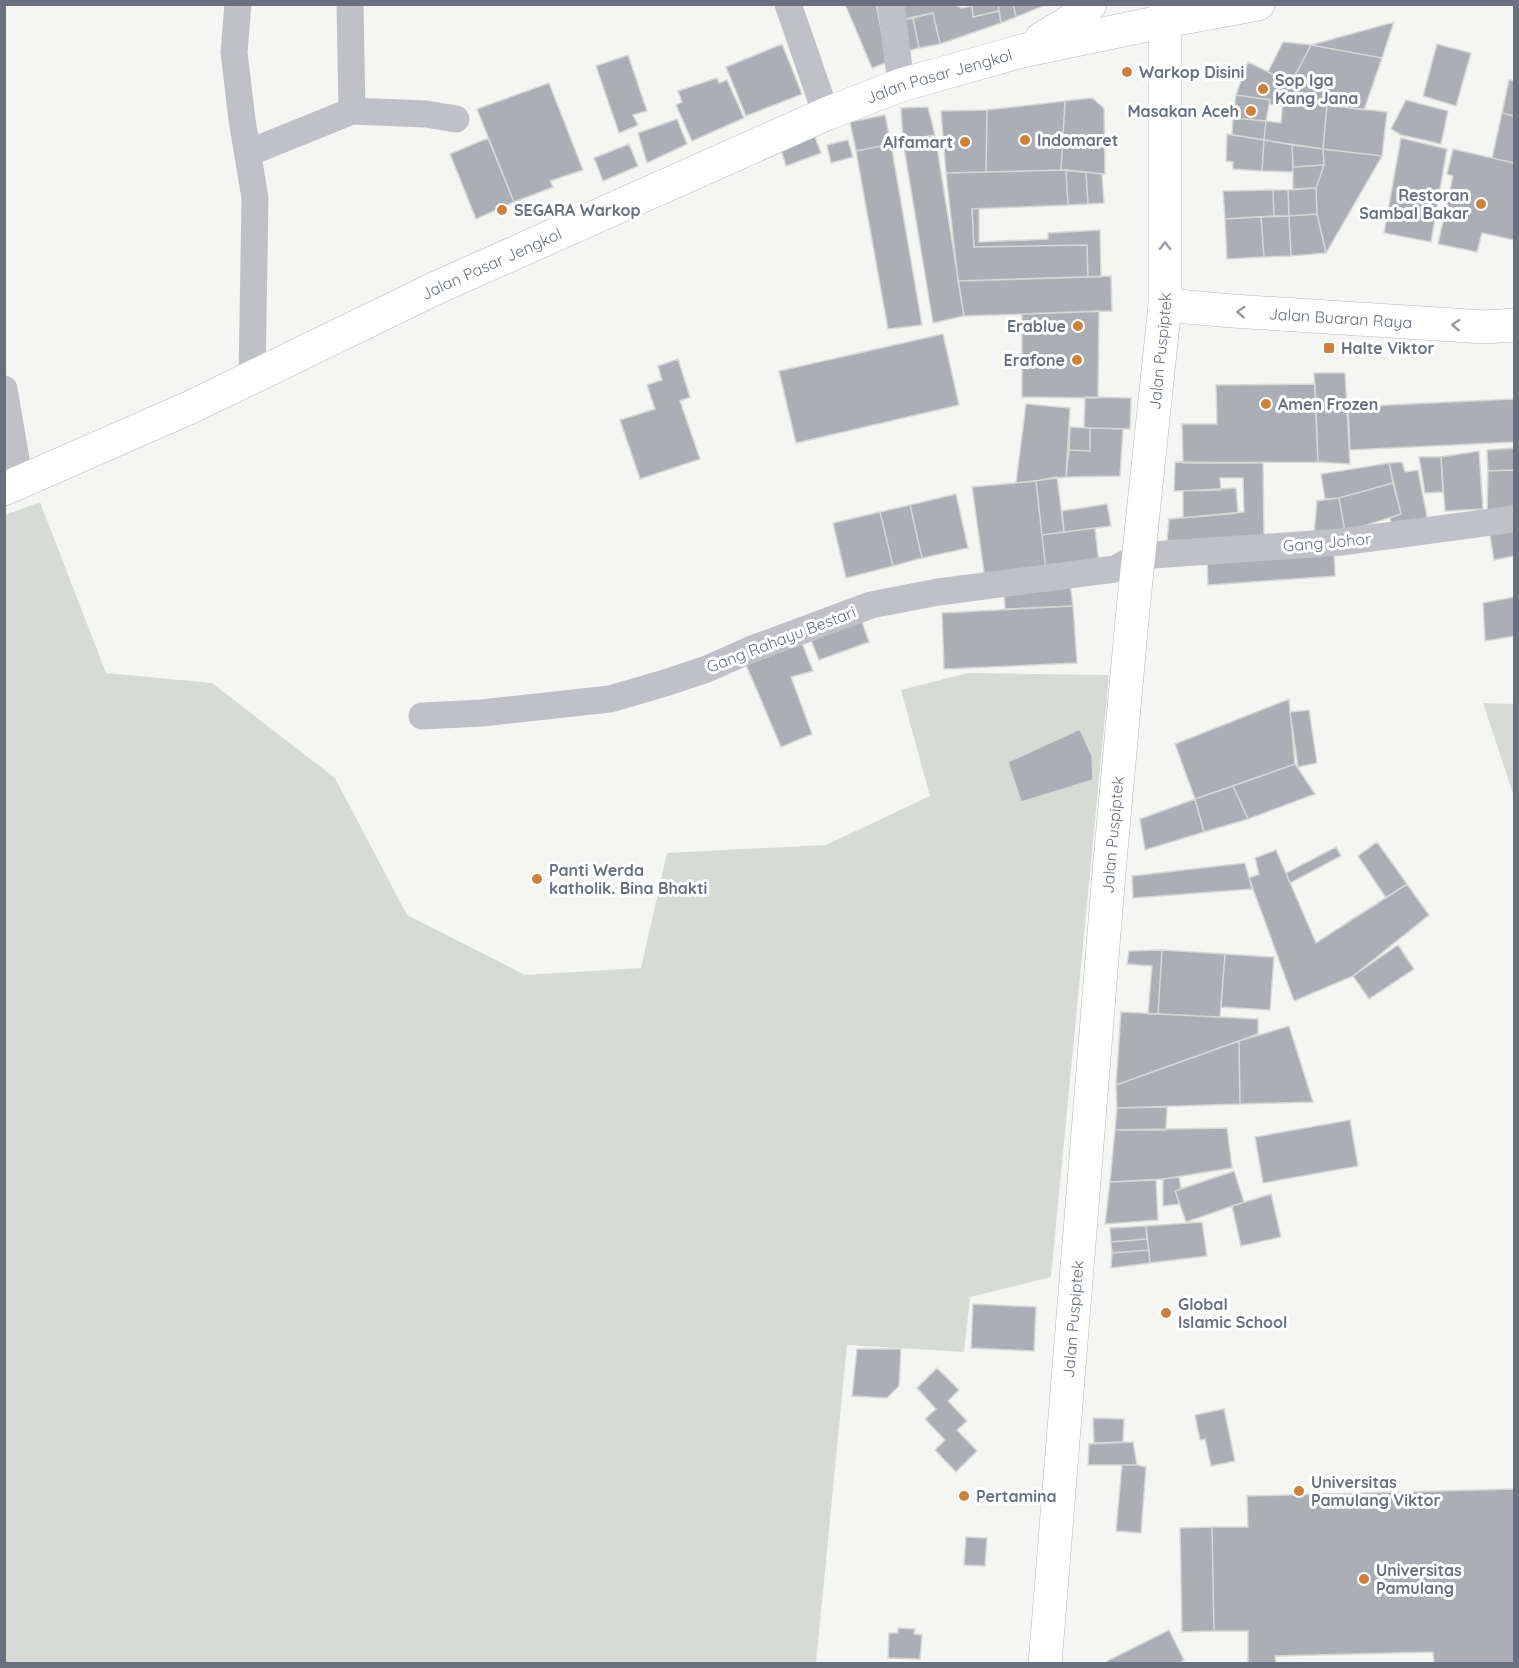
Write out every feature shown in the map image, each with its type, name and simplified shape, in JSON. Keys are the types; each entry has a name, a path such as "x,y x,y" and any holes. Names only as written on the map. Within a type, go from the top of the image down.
{"main road":[{"path":"1022,51 1082,14 1090,4"},
{"path":"1022,51 1166,13 1258,4"},
{"name":"Jalan Puspiptek","path":"1045,1664 1109,872 1165,305 1166,13"},
{"name":"Jalan Pasar Jengkol","path":"12,485 191,407 436,288 826,114 901,85 1022,51"},
{"name":"Jalan Buaran Raya","path":"1165,305 1485,327 1515,325"}],"street":[{"path":"238,4 234,52 255,198 252,378"},
{"path":"350,4 352,111"},
{"path":"788,4 826,114"},
{"path":"891,4 901,85"},
{"path":"248,153 352,111 426,114 456,118"},
{"path":"4,389 12,485"},
{"name":"Gang Johor","path":"1139,556 1341,542 1515,519"},
{"name":"Gang Rahayu Bestari","path":"422,716 482,713 610,699 707,669 752,649 871,605 938,592 1115,569 1139,556"}],"shaded area":[{"path":"40,502 106,673 212,683 335,778 407,915 525,975 641,968 667,853 826,845 930,796 901,690 968,673 1109,675 1051,1277 970,1297 964,1352 847,1345 816,1663 5,1664 5,515"},
{"path":"1483,703 1514,704 1514,797"}],"building":[{"path":"845,4 876,4 888,62 872,68"},
{"path":"903,4 954,4 961,8 972,6 973,17 999,11 1001,23 940,44 933,13 904,19"},
{"path":"972,4 998,4 999,11 973,17"},
{"path":"998,4 1013,4 1016,17 1001,23"},
{"path":"1013,4 1048,4 1016,17"},
{"path":"933,13 940,44 919,48 913,18"},
{"path":"913,18 919,48 904,52 897,21"},
{"path":"1394,22 1382,58 1311,45"},
{"path":"1283,42 1311,45 1291,83 1268,72"},
{"path":"782,44 802,94 746,116 726,67"},
{"path":"1437,44 1471,53 1456,106 1423,96"},
{"path":"1311,45 1382,58 1364,110 1283,99"},
{"path":"628,55 647,111 633,115 638,125 619,133 596,66"},
{"name":"Sop Iga Kang Jana","path":"1248,62 1291,83 1280,106 1269,104 1270,100 1236,95"},
{"path":"717,78 719,83 727,80 744,118 692,141 676,105 682,102 678,91"},
{"path":"1509,80 1514,81 1514,116 1502,113"},
{"path":"549,83 583,170 550,181 553,187 514,202 477,109"},
{"name":"Masakan Aceh","path":"1236,95 1270,100 1266,121 1233,118"},
{"path":"1092,98 1104,108 1105,174 1061,170 1065,101"},
{"path":"1283,99 1327,105 1323,149 1264,140 1266,121 1281,123"},
{"path":"1406,100 1448,111 1441,144 1401,135 1391,129"},
{"name":"Indomaret","path":"1065,101 1061,170 986,172 987,110"},
{"path":"1327,105 1387,112 1382,156 1323,149"},
{"path":"928,107 935,135 903,141 901,108"},
{"name":"Alfamart","path":"987,110 986,172 946,173 941,111"},
{"path":"1502,113 1514,116 1514,163 1492,158"},
{"path":"885,115 891,144 856,151 850,122"},
{"path":"1233,118 1266,121 1264,140 1232,135"},
{"path":"677,119 687,144 647,163 638,133"},
{"path":"1227,134 1264,140 1262,171 1233,169 1233,162 1226,161"},
{"path":"935,135 964,316 933,323 903,141"},
{"path":"815,137 821,153 786,166 781,149"},
{"path":"488,138 514,202 476,219 450,154"},
{"path":"1401,138 1447,149 1431,242 1384,233"},
{"path":"848,140 853,157 831,163 827,145"},
{"path":"1264,140 1292,145 1293,172 1262,171"},
{"path":"629,144 638,166 603,181 594,158"},
{"path":"891,144 922,325 888,329 856,151"},
{"path":"1292,145 1323,149 1324,165 1293,167"},
{"path":"1323,149 1382,156 1326,253 1317,214 1316,188 1324,165"},
{"name":"Restoran Sambal Bakar","path":"1453,149 1514,163 1514,240 1482,233 1477,252 1438,244 1453,176 1447,174"},
{"path":"1324,165 1316,188 1293,189 1293,167"},
{"path":"1066,170 1068,205 972,209 974,247 1087,245 1088,277 958,281 946,173"},
{"path":"1066,170 1086,172 1088,204 1068,205"},
{"path":"1086,172 1102,174 1104,203 1088,204"},
{"path":"1316,188 1317,214 1289,216 1288,190"},
{"path":"1273,190 1288,190 1289,216 1274,216"},
{"path":"1273,190 1274,216 1225,219 1223,191"},
{"path":"972,209 979,209 979,242 1048,239 1048,233 1100,230 1101,277 1088,277 1087,245 974,247"},
{"path":"1317,214 1326,253 1291,256 1289,216"},
{"path":"1289,216 1291,256 1264,257 1261,217"},
{"path":"1261,217 1264,257 1227,259 1225,219"},
{"path":"1111,276 1112,311 964,316 958,281"},
{"path":"1099,311 1098,398 1022,397 1022,314"},
{"path":"943,334 959,405 796,443 779,371"},
{"path":"678,359 690,397 680,401 700,459 640,479 620,420 655,409 647,385 662,380 658,366"},
{"path":"1314,373 1345,373 1350,464 1318,462"},
{"name":"Amen Frozen","path":"1315,384 1318,462 1183,463 1182,424 1217,424 1216,385"},
{"path":"1085,397 1131,398 1130,429 1084,428"},
{"path":"1514,399 1514,442 1350,450 1348,407"},
{"path":"1026,404 1070,408 1066,477 1016,483"},
{"path":"1070,427 1090,428 1090,451 1069,450"},
{"path":"1090,428 1123,429 1120,476 1066,477 1069,450 1090,451"},
{"path":"1514,448 1514,470 1488,471 1487,450"},
{"path":"1479,451 1483,509 1445,511 1441,457"},
{"path":"1419,457 1441,457 1443,492 1425,493"},
{"path":"1175,462 1263,463 1264,536 1167,541 1169,519 1244,512 1243,478 1220,478 1221,490 1174,491"},
{"path":"1402,462 1405,472 1418,470 1428,522 1393,532 1390,518 1401,514 1389,463"},
{"path":"1389,463 1393,483 1339,498 1325,499 1321,474"},
{"path":"1514,470 1514,512 1487,514 1488,471"},
{"path":"1057,477 1064,532 1042,535 1036,481"},
{"path":"1036,481 1046,571 985,579 972,487"},
{"path":"1393,483 1401,514 1345,532 1339,498"},
{"path":"1236,488 1238,513 1183,518 1183,491"},
{"path":"956,494 968,548 922,558 910,505"},
{"path":"1339,498 1345,532 1314,536 1317,501"},
{"path":"1107,504 1111,526 1064,532 1062,511"},
{"path":"910,505 922,558 893,566 880,512"},
{"path":"880,512 893,566 846,578 833,523"},
{"path":"1514,524 1514,556 1494,560 1489,528"},
{"path":"1095,528 1099,564 1046,571 1042,535"},
{"path":"1334,550 1335,576 1208,585 1207,559"},
{"path":"1070,582 1073,606 1005,609 1004,590"},
{"path":"1514,597 1514,636 1485,641 1483,603"},
{"path":"1073,606 1077,663 944,669 942,613"},
{"path":"860,616 869,642 819,660 809,635"},
{"path":"800,638 813,671 791,677 812,734 781,747 744,660"},
{"path":"1289,699 1295,764 1195,799 1175,744"},
{"path":"1309,710 1317,763 1298,767 1290,712"},
{"path":"1080,729 1092,756 1093,780 1021,802 1008,762"},
{"path":"1295,764 1315,794 1248,819 1233,786"},
{"path":"1233,786 1248,819 1204,832 1195,799"},
{"path":"1195,799 1204,832 1145,850 1140,819"},
{"path":"1377,842 1407,884 1386,898 1358,856"},
{"path":"1336,847 1341,856 1290,883 1286,873"},
{"path":"1276,850 1316,943 1407,884 1429,915 1353,976 1294,1001 1249,878 1259,874 1255,858"},
{"path":"1245,863 1252,889 1133,898 1132,876"},
{"path":"1398,945 1414,969 1369,999 1353,976"},
{"path":"1162,950 1225,954 1220,1017 1158,1014"},
{"path":"1162,950 1158,1014 1148,1014 1152,966 1127,964 1129,951"},
{"path":"1225,954 1274,957 1270,1010 1221,1007"},
{"path":"1121,1012 1258,1019 1258,1034 1116,1085"},
{"path":"1289,1026 1313,1102 1240,1104 1239,1041"},
{"path":"1239,1041 1240,1104 1117,1108 1116,1085"},
{"path":"1167,1107 1166,1130 1115,1130 1117,1108"},
{"path":"1350,1120 1358,1166 1263,1183 1255,1137"},
{"path":"1227,1128 1232,1168 1163,1179 1110,1182 1115,1130"},
{"path":"1234,1171 1244,1202 1186,1222 1175,1191"},
{"path":"1179,1177 1181,1189 1175,1191 1180,1204 1163,1206 1163,1179"},
{"path":"1156,1180 1158,1220 1105,1224 1110,1182"},
{"path":"1271,1194 1281,1237 1241,1246 1232,1206"},
{"path":"1202,1222 1207,1256 1150,1263 1146,1226"},
{"path":"1146,1226 1147,1239 1111,1242 1110,1228"},
{"path":"1147,1239 1149,1250 1112,1253 1111,1242"},
{"path":"1149,1250 1150,1263 1111,1268 1112,1253"},
{"path":"973,1304 1036,1307 1034,1351 971,1348"},
{"path":"857,1349 901,1349 899,1386 887,1398 852,1396"},
{"path":"937,1368 959,1390 948,1401 967,1421 957,1430 977,1451 956,1472 935,1450 945,1440 925,1419 936,1409 917,1388"},
{"path":"1224,1409 1235,1461 1211,1466 1205,1439 1200,1440 1195,1415"},
{"path":"1093,1418 1124,1419 1123,1442 1094,1443"},
{"path":"1133,1442 1137,1465 1088,1465 1089,1444"},
{"path":"1122,1465 1146,1467 1141,1533 1116,1531"},
{"name":"Universitas Pamulang","path":"1514,1489 1514,1664 1434,1664 1433,1652 1275,1656 1276,1663 1248,1663 1248,1631 1214,1631 1212,1527 1248,1527 1247,1496"},
{"path":"1212,1527 1214,1631 1182,1632 1180,1528"},
{"path":"966,1537 987,1538 985,1566 964,1565"},
{"path":"898,1628 915,1629 914,1634 922,1635 920,1659 888,1658 889,1633 898,1633"},
{"path":"1169,1630 1184,1660 1178,1664 1109,1664 1107,1661"}],"place":[{"name":"Warkop Disini","path":"1127,72"},
{"name":"Sop Iga Kang Jana","path":"1263,89"},
{"name":"Masakan Aceh","path":"1251,111"},
{"name":"Indomaret","path":"1025,140"},
{"name":"Alfamart","path":"965,142"},
{"name":"Restoran Sambal Bakar","path":"1481,204"},
{"name":"SEGARA Warkop","path":"502,210"},
{"name":"Erablue","path":"1078,326"},
{"name":"Halte Viktor","path":"1329,348"},
{"name":"Erafone","path":"1077,360"},
{"name":"Amen Frozen","path":"1266,404"},
{"name":"Panti Werda katholik. Bina Bhakti","path":"537,879"},
{"name":"Global Islamic School","path":"1166,1313"},
{"name":"Universitas Pamulang Viktor","path":"1299,1491"},
{"name":"Pertamina","path":"964,1496"},
{"name":"Universitas Pamulang","path":"1364,1579"}]}
